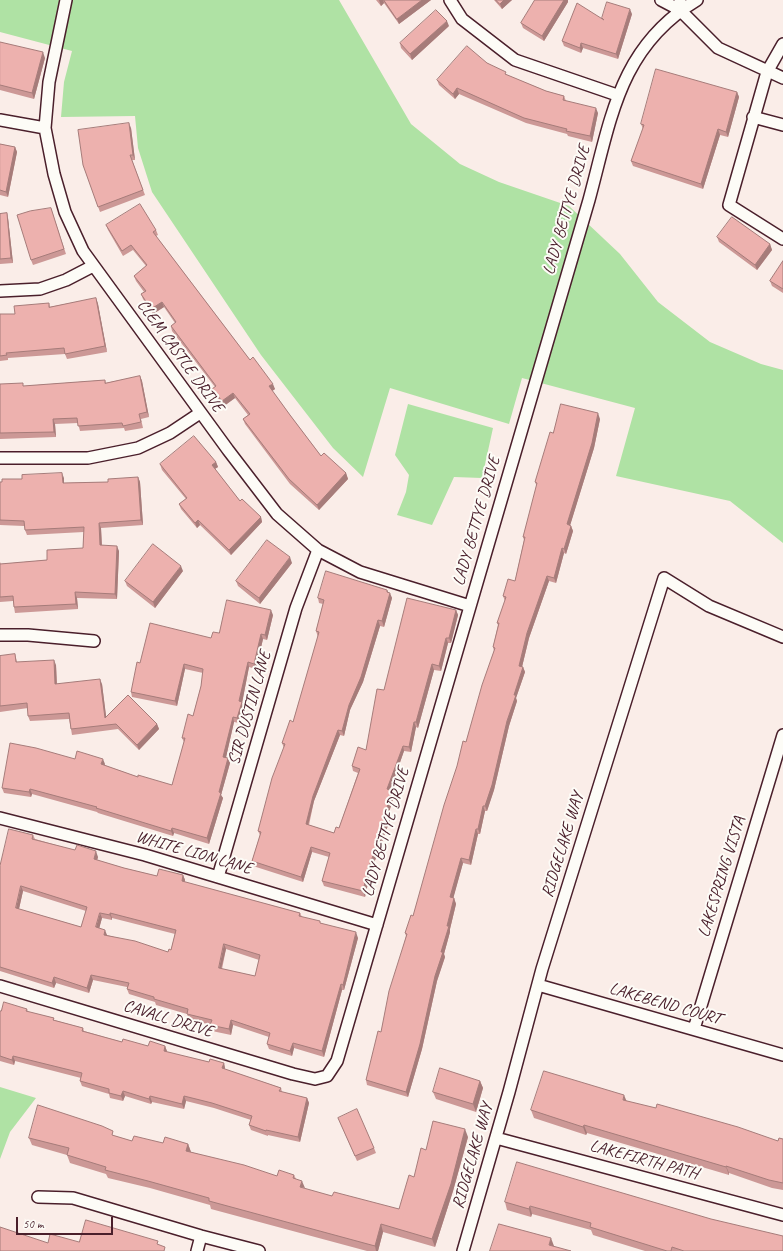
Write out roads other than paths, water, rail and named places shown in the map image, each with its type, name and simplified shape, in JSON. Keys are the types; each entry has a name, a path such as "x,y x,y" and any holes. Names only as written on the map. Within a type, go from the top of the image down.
{"street":[{"name":"CLEM CASTLE DRIVE","path":"66,0 49,82 45,128 54,174 65,212 83,251 200,413 276,514 318,550 360,572 470,606"},
{"path":"450,0 462,19 515,60 617,95"},
{"path":"661,0 680,5 718,48 767,72 783,78"},
{"name":"LADY BETTYE DRIVE","path":"327,1076 337,1061 589,200 617,95 632,65 651,37 680,5 697,0"},
{"path":"783,44 767,72 729,205 783,240"},
{"path":"753,117 783,125"},
{"path":"0,120 45,128"},
{"path":"0,292 40,289 66,280 93,266"},
{"path":"0,458 88,458 138,448 170,433 200,413"},
{"name":"SIR DUSTIN LANE","path":"218,877 296,608 318,550"},
{"name":"RIDGELAKE WAY","path":"462,1251 496,1138 538,985 664,578 709,606 775,635 783,637"},
{"path":"0,635 28,635 94,641"},
{"name":"LAKESPRING VISTA","path":"694,1029 783,735"},
{"name":"WHITE LION LANE","path":"0,818 145,856 377,924"},
{"name":"LAKEBEND COURT","path":"538,985 783,1055"},
{"name":"CAVALL DRIVE","path":"0,986 293,1074 315,1079 327,1076"},
{"name":"LAKEFIRTH PATH","path":"496,1138 783,1215"},
{"path":"38,1197 73,1198 201,1236 259,1251"},
{"path":"197,1251 201,1236"}]}
